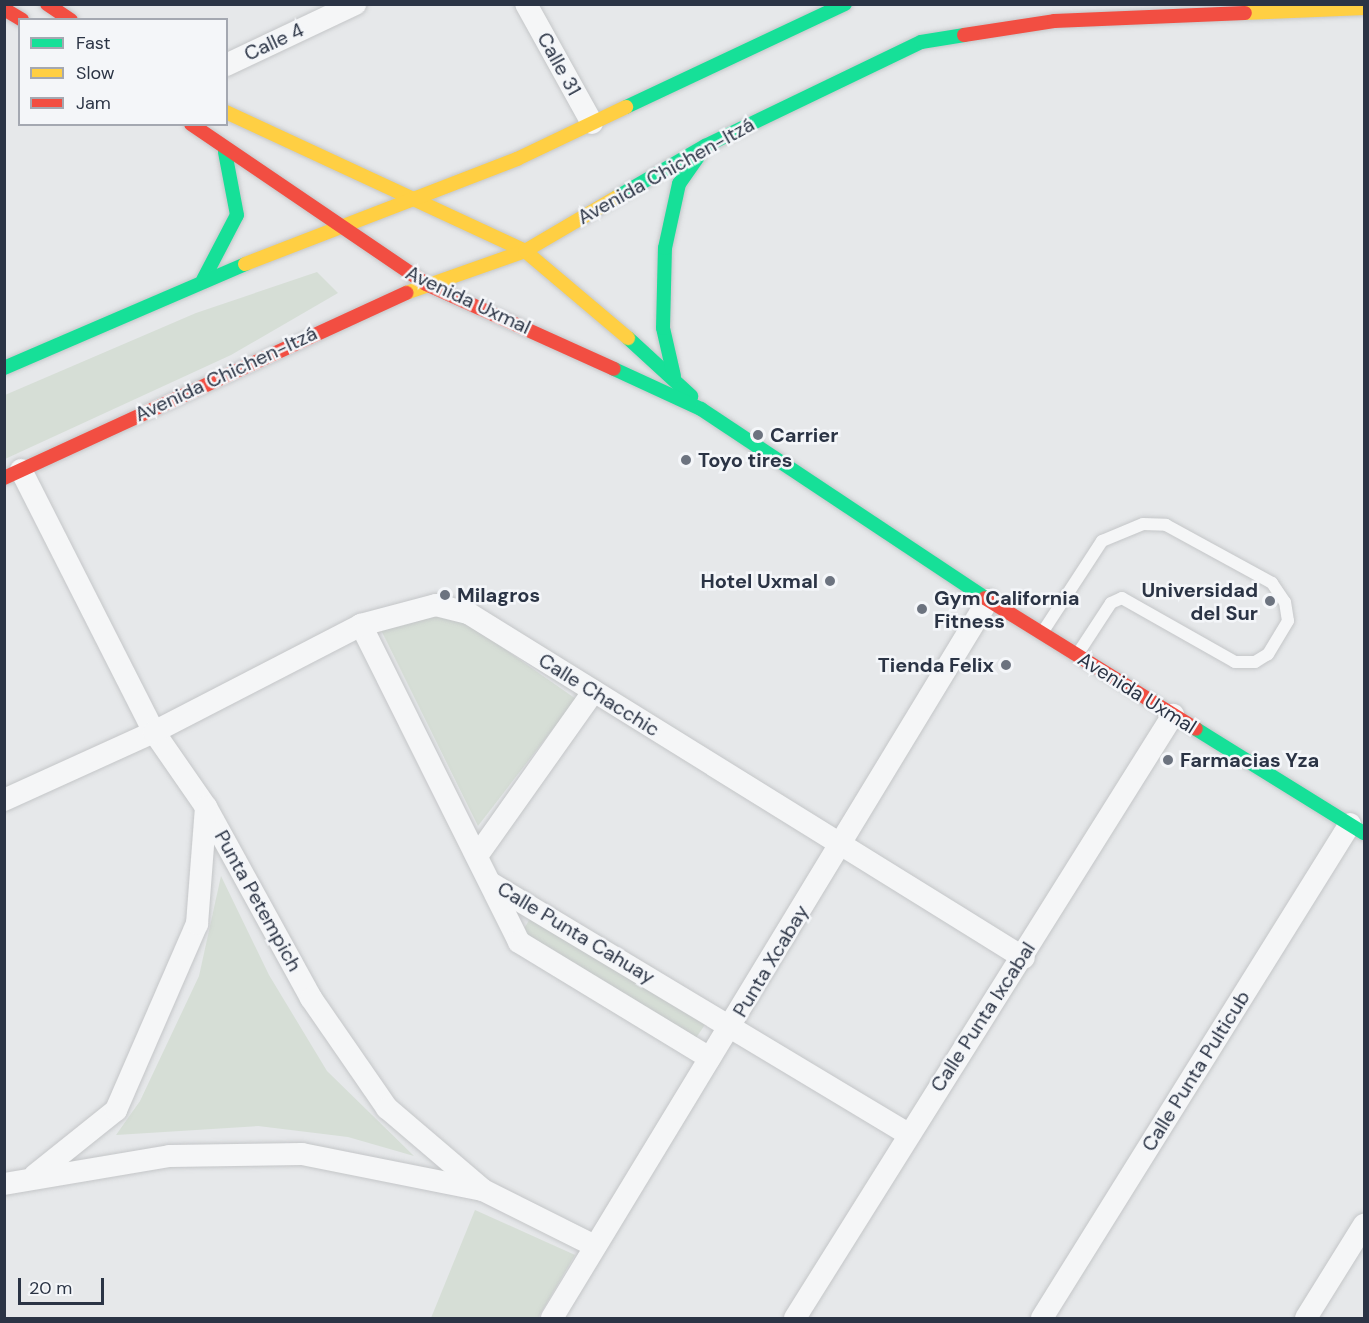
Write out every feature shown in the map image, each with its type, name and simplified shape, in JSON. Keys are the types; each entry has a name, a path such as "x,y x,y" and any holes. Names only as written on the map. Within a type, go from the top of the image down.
{"main road":[{"path":"47,4 67,18"},
{"path":"4,368 334,225 517,159 845,4"},
{"name":"Avenida Chichen-Itzá","path":"13,474 426,284 525,251 705,146 921,42 1054,21 1365,8"},
{"path":"4,9 19,18"},
{"name":"Avenida Uxmal","path":"228,113 404,198 525,251 674,376 701,410"},
{"name":"Avenida Uxmal","path":"193,126 225,152 426,284 701,410 1041,634 1357,829"},
{"path":"674,376 663,328 665,248 679,184 705,146"},
{"path":"203,280 237,215 225,152"}],"street":[{"name":"Calle 4","path":"228,64 355,4"},
{"name":"Calle 31","path":"526,4 592,123"},
{"name":"Punta Petempich","path":"13,474 154,732 206,807 311,998 387,1107 483,1190 594,1245"},
{"name":"Punta Xcabay","path":"552,1318 594,1245 841,847 988,600"},
{"name":"Calle Chacchic","path":"4,800 154,732 361,626 436,605 468,613 841,847 1024,958"},
{"name":"Calle Punta Cahuay","path":"361,626 492,884 907,1133"},
{"path":"477,856 594,691"},
{"name":"Calle Punta Ixcabal","path":"795,1318 907,1133 1024,958 1173,715"},
{"path":"34,1175 116,1110 196,924 206,807"},
{"name":"Calle Punta Pulticub","path":"1042,1318 1357,829"},
{"path":"492,884 519,942 710,1058"},
{"path":"4,1184 34,1175 170,1156 302,1154 483,1190"},
{"path":"1306,1318 1365,1225"}],"lane":[{"path":"1041,634 1102,541 1143,524 1166,525 1272,583 1285,602 1288,621 1268,654 1255,662 1235,662 1122,598 1111,603 1077,656"}],"shaded area":[{"path":"317,272 338,293 231,355 5,459 5,395 196,313"},
{"path":"423,614 466,622 576,699 478,826 380,628"},
{"path":"221,876 269,975 327,1071 414,1156 348,1137 258,1126 116,1135 140,1101 199,976"},
{"path":"532,915 708,1020 696,1038 521,934"},
{"path":"475,1210 575,1255 538,1318 431,1318"}],"traffic: fast":[{"path":"626,107 845,4"},
{"path":"617,197 705,146 921,42 964,35"},
{"path":"674,376 663,328 665,248 679,184 702,151"},
{"path":"203,280 237,215 225,152"},
{"path":"4,368 245,264"},
{"path":"628,338 691,396"},
{"path":"614,369 701,409 985,598"},
{"path":"1196,729 1364,833"}],"traffic: slow":[{"path":"1245,13 1364,8"},
{"path":"245,264 517,159 626,107"},
{"path":"228,113 525,251 628,338"},
{"path":"406,293 525,251 617,197"}],"traffic: jam":[{"path":"47,4 68,18"},
{"path":"4,9 19,18"},
{"path":"964,35 1054,21 1245,13"},
{"path":"194,126 426,284 614,369"},
{"path":"4,478 406,293"},
{"path":"985,598 1196,729"}],"place":[{"name":"Carrier","path":"758,435"},
{"name":"Toyo tires","path":"686,460"},
{"name":"Hotel Uxmal","path":"830,581"},
{"name":"Milagros","path":"445,595"},
{"name":"Universidad del Sur","path":"1270,601"},
{"name":"Gym California Fitness","path":"922,609"},
{"name":"Tienda Felix","path":"1006,665"},
{"name":"Farmacias Yza","path":"1168,760"}]}
